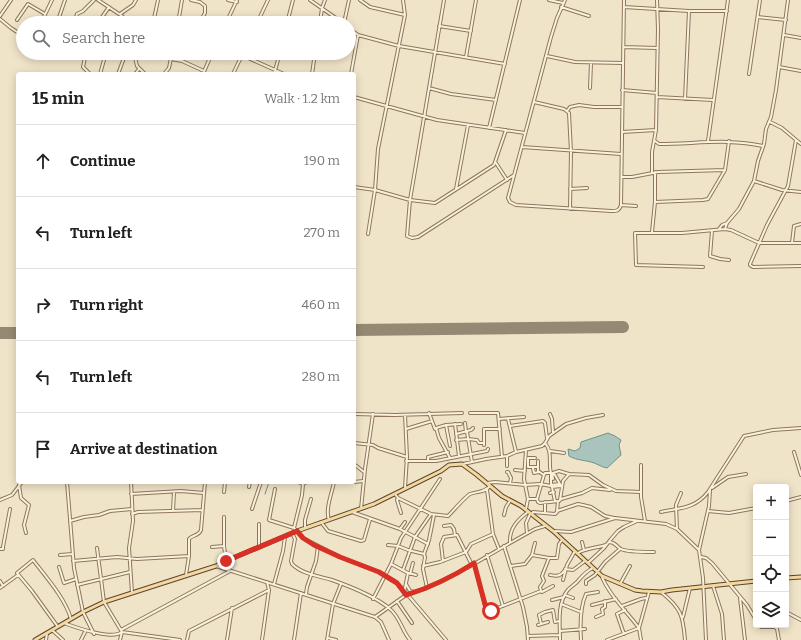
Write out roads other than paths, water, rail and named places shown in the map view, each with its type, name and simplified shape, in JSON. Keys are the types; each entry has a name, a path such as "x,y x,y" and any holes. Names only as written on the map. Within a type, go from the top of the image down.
{"main road":[{"path":"35,640 83,612 104,602 186,577 216,566 259,546 297,531 374,504 441,471 449,465 462,464 502,496 529,513 553,531 602,576 635,590 661,592 753,581"},
{"path":"789,578 801,577"}],"street":[{"path":"0,16 11,0"},
{"path":"20,16 28,4 45,14 52,0"},
{"path":"59,16 65,0"},
{"path":"76,16 94,0"},
{"path":"98,0 120,14 133,5 136,0"},
{"path":"155,16 158,0"},
{"path":"179,16 182,0"},
{"path":"191,0 200,2 205,6 205,13 203,16"},
{"path":"228,0 237,1 230,16"},
{"path":"260,16 268,0"},
{"path":"289,16 293,0"},
{"path":"310,0 333,16"},
{"path":"321,16 325,0"},
{"path":"345,16 349,0"},
{"path":"360,0 370,7 405,15"},
{"path":"368,234 375,190 378,149 405,15 403,0"},
{"path":"444,0 410,200 407,236 412,238 418,237 514,175"},
{"path":"466,57 476,0"},
{"path":"489,128 520,0"},
{"path":"549,0 563,3"},
{"path":"565,0 555,25 508,198 513,204 616,211 620,209 621,205 624,0"},
{"path":"652,232 655,202 652,152 656,130 658,48 657,0"},
{"path":"708,141 728,0"},
{"path":"749,74 760,0"},
{"path":"725,229 727,223 738,209 754,181 766,129 770,122 784,36 788,0"},
{"path":"103,16 109,7"},
{"path":"561,7 589,16"},
{"path":"624,7 727,10"},
{"path":"685,99 689,10"},
{"path":"758,16 786,20"},
{"path":"0,19 16,31"},
{"path":"439,26 471,31"},
{"path":"356,46 358,35 399,46 505,64"},
{"path":"784,36 801,38"},
{"path":"623,47 658,48"},
{"path":"547,56 591,63 623,63"},
{"path":"84,60 83,67 88,72"},
{"path":"101,72 104,60"},
{"path":"119,72 123,60"},
{"path":"136,60 137,66 143,72"},
{"path":"166,72 171,60"},
{"path":"176,60 204,71 209,60"},
{"path":"234,72 239,60"},
{"path":"254,60 280,72"},
{"path":"275,70 278,60"},
{"path":"312,72 314,60"},
{"path":"351,72 354,60"},
{"path":"590,88 591,63"},
{"path":"779,67 801,71"},
{"path":"137,72 140,69"},
{"path":"429,88 451,94 496,100"},
{"path":"622,90 657,93"},
{"path":"657,97 713,100"},
{"path":"356,98 448,122 525,133"},
{"path":"534,102 567,111 570,116 570,209"},
{"path":"567,111 570,107 579,105 594,107 622,107"},
{"path":"770,122 782,128 801,144"},
{"path":"456,189 468,125"},
{"path":"356,187 375,190 410,200 435,203 493,167 496,163 506,130"},
{"path":"622,132 656,130"},
{"path":"796,140 788,186 750,264 752,266 801,266"},
{"path":"655,141 659,144 729,141 746,142 763,146"},
{"path":"655,202 708,199 725,170 729,141"},
{"path":"522,147 571,152 621,154"},
{"path":"496,163 507,180"},
{"path":"622,176 632,177 653,173 725,170"},
{"path":"754,181 786,190 801,192"},
{"path":"570,189 587,188"},
{"path":"621,205 636,206"},
{"path":"719,229 722,225 727,223"},
{"path":"792,243 794,226 801,224"},
{"path":"704,267 636,265 635,233 682,233 725,229 731,230 759,243 801,243"},
{"path":"712,231 710,256 729,260"},
{"path":"356,414 404,415 462,413"},
{"path":"470,413 498,413 502,457"},
{"path":"361,509 364,472 373,414"},
{"path":"429,414 450,458"},
{"path":"550,414 552,418 553,433"},
{"path":"404,415 407,457 404,484 405,489"},
{"path":"462,464 507,456 516,452 542,446 547,438 566,424 603,415"},
{"path":"499,419 524,417"},
{"path":"508,419 516,452"},
{"path":"406,429 432,421"},
{"path":"510,426 543,421 545,424 547,438"},
{"path":"465,423 472,462"},
{"path":"455,424 459,456"},
{"path":"436,428 446,425 461,424"},
{"path":"446,425 450,446"},
{"path":"456,434 466,432 473,428"},
{"path":"660,512 676,510 698,503 710,489 744,436 773,430 801,428"},
{"path":"456,440 477,440 479,443 484,444 484,429 500,429"},
{"path":"441,441 448,439"},
{"path":"356,443 373,445 407,457"},
{"path":"545,443 549,447 550,451 549,468 561,485"},
{"path":"406,461 436,461 487,452 488,449"},
{"path":"526,450 525,485 529,513 526,523 527,533"},
{"path":"550,451 564,453"},
{"path":"428,461 428,457 448,452"},
{"path":"794,452 801,475"},
{"path":"507,456 507,466"},
{"path":"535,458 530,457 528,460 528,468 538,467"},
{"path":"538,461 539,472"},
{"path":"641,465 641,492 645,521"},
{"path":"356,466 364,472"},
{"path":"533,468 534,473 539,472 544,474 547,472 552,473 559,471 569,474 589,475 612,490"},
{"path":"515,470 525,471"},
{"path":"507,472 511,478 510,483"},
{"path":"552,473 553,479"},
{"path":"552,473 552,486 558,501"},
{"path":"537,499 544,474"},
{"path":"557,511 561,485 564,478 569,474"},
{"path":"710,489 728,477 746,474"},
{"path":"373,598 392,564 398,546 405,532 440,479"},
{"path":"356,482 363,482"},
{"path":"499,549 493,534 487,490 489,485 495,482 525,485 561,485"},
{"path":"67,484 73,561 77,585 83,612 94,634"},
{"path":"131,484 133,525 130,536 129,558 132,593"},
{"path":"186,577 190,556 189,539 200,533 205,484"},
{"path":"224,492 225,484"},
{"path":"252,509 260,484"},
{"path":"294,528 302,495 303,484"},
{"path":"329,520 329,506 334,484"},
{"path":"0,500 12,495 19,485"},
{"path":"19,485 21,498 29,505 24,525 26,533"},
{"path":"528,499 537,499 539,503 558,501 592,488 623,492 641,492"},
{"path":"275,489 269,520 294,528 303,538 397,583 446,640"},
{"path":"706,640 701,557 699,550 708,511 710,489"},
{"path":"395,494 398,498 431,514 448,516 469,494 487,490"},
{"path":"131,494 174,492 204,493"},
{"path":"173,511 174,492"},
{"path":"550,493 554,492"},
{"path":"678,529 676,505 681,494"},
{"path":"789,500 801,497"},
{"path":"398,498 397,500 401,513"},
{"path":"305,528 305,520 311,499"},
{"path":"504,515 506,507 510,501"},
{"path":"545,513 546,502"},
{"path":"510,543 512,528 519,519 529,513 555,514 557,511 578,504 591,508 605,516 640,521"},
{"path":"0,549 3,549 10,509"},
{"path":"70,522 110,511 132,509"},
{"path":"708,511 729,513 753,509"},
{"path":"132,514 138,512 202,510"},
{"path":"351,512 400,529 428,544"},
{"path":"403,570 415,537 431,514"},
{"path":"427,588 423,566 424,555 428,544 434,514"},
{"path":"224,517 224,546 226,561"},
{"path":"429,517 434,518"},
{"path":"553,531 571,532 615,518"},
{"path":"321,522 328,530 361,541 364,540 370,519"},
{"path":"565,570 573,570 587,561 610,542 611,539 624,527 635,521 670,525 678,529 699,550"},
{"path":"400,529 404,522"},
{"path":"259,524 259,546"},
{"path":"444,526 451,525 454,529 455,535 457,535 473,564 487,612 541,591 542,592 553,586"},
{"path":"375,617 405,594 427,588 527,533 545,526"},
{"path":"292,533 295,539 292,564 312,574 341,584 373,598 388,607 410,640"},
{"path":"423,566 443,561 466,552 471,544 493,534"},
{"path":"443,561 441,544 444,537 455,535"},
{"path":"274,584 283,551 285,536"},
{"path":"532,555 557,558 559,544 562,540"},
{"path":"511,566 525,564 532,555 535,542"},
{"path":"582,542 584,550"},
{"path":"610,542 614,543 620,549 636,552 654,552"},
{"path":"550,574 558,576 561,575 576,552 597,548 607,544"},
{"path":"388,545 398,546 424,555"},
{"path":"212,547 224,546"},
{"path":"306,594 316,561 318,546"},
{"path":"504,546 521,599 527,627 528,640"},
{"path":"97,548 104,602 121,631 120,640"},
{"path":"586,584 586,581 620,549"},
{"path":"60,555 73,554"},
{"path":"487,555 503,606"},
{"path":"73,561 117,557 190,556"},
{"path":"701,557 706,558 712,563 747,605 753,615"},
{"path":"541,591 540,587 544,581 542,576 545,572 549,558"},
{"path":"0,588 19,575 18,572 33,560 60,597 69,612 71,619"},
{"path":"405,594 406,584 413,563"},
{"path":"392,564 416,575"},
{"path":"216,566 375,617 381,622 389,640"},
{"path":"620,584 630,566"},
{"path":"59,567 64,583 76,579"},
{"path":"560,640 559,621 561,604 564,596 582,575 593,568"},
{"path":"563,580 565,570"},
{"path":"64,623 85,632 103,637 114,638 120,635 121,631 230,571"},
{"path":"77,585 130,572"},
{"path":"19,575 58,627"},
{"path":"602,576 607,588 639,628"},
{"path":"0,581 3,586"},
{"path":"262,640 269,590 267,582"},
{"path":"336,640 327,639 333,604 341,584"},
{"path":"406,584 410,591 415,592"},
{"path":"713,586 722,614 724,640"},
{"path":"685,640 683,618 690,588"},
{"path":"187,640 189,632 232,608 269,590"},
{"path":"581,640 581,612 586,594 598,592"},
{"path":"640,640 639,628 646,598 649,592"},
{"path":"661,592 678,608 683,618"},
{"path":"294,640 301,593"},
{"path":"552,600 564,596 573,598"},
{"path":"740,597 745,640"},
{"path":"622,606 641,598 646,598"},
{"path":"592,605 616,599"},
{"path":"397,601 412,623"},
{"path":"596,617 603,614 602,609 605,607 605,601"},
{"path":"561,604 581,612"},
{"path":"227,640 232,608"},
{"path":"541,624 539,615 553,610 555,622 559,621"},
{"path":"624,634 617,614 626,610"},
{"path":"789,614 801,620"},
{"path":"538,625 548,622"},
{"path":"607,640 639,628"},
{"path":"776,628 779,640"},
{"path":"560,631 584,629"},
{"path":"52,630 63,640"},
{"path":"121,631 180,640"},
{"path":"80,640 85,632"},
{"path":"46,640 47,633"},
{"path":"528,636 560,635"}],"water":[{"path":"608,433 621,440 619,445 621,455 607,468 569,456 568,449 575,451 580,448 581,442"}],"waterway":[{"path":"265,494 268,484"}]}
